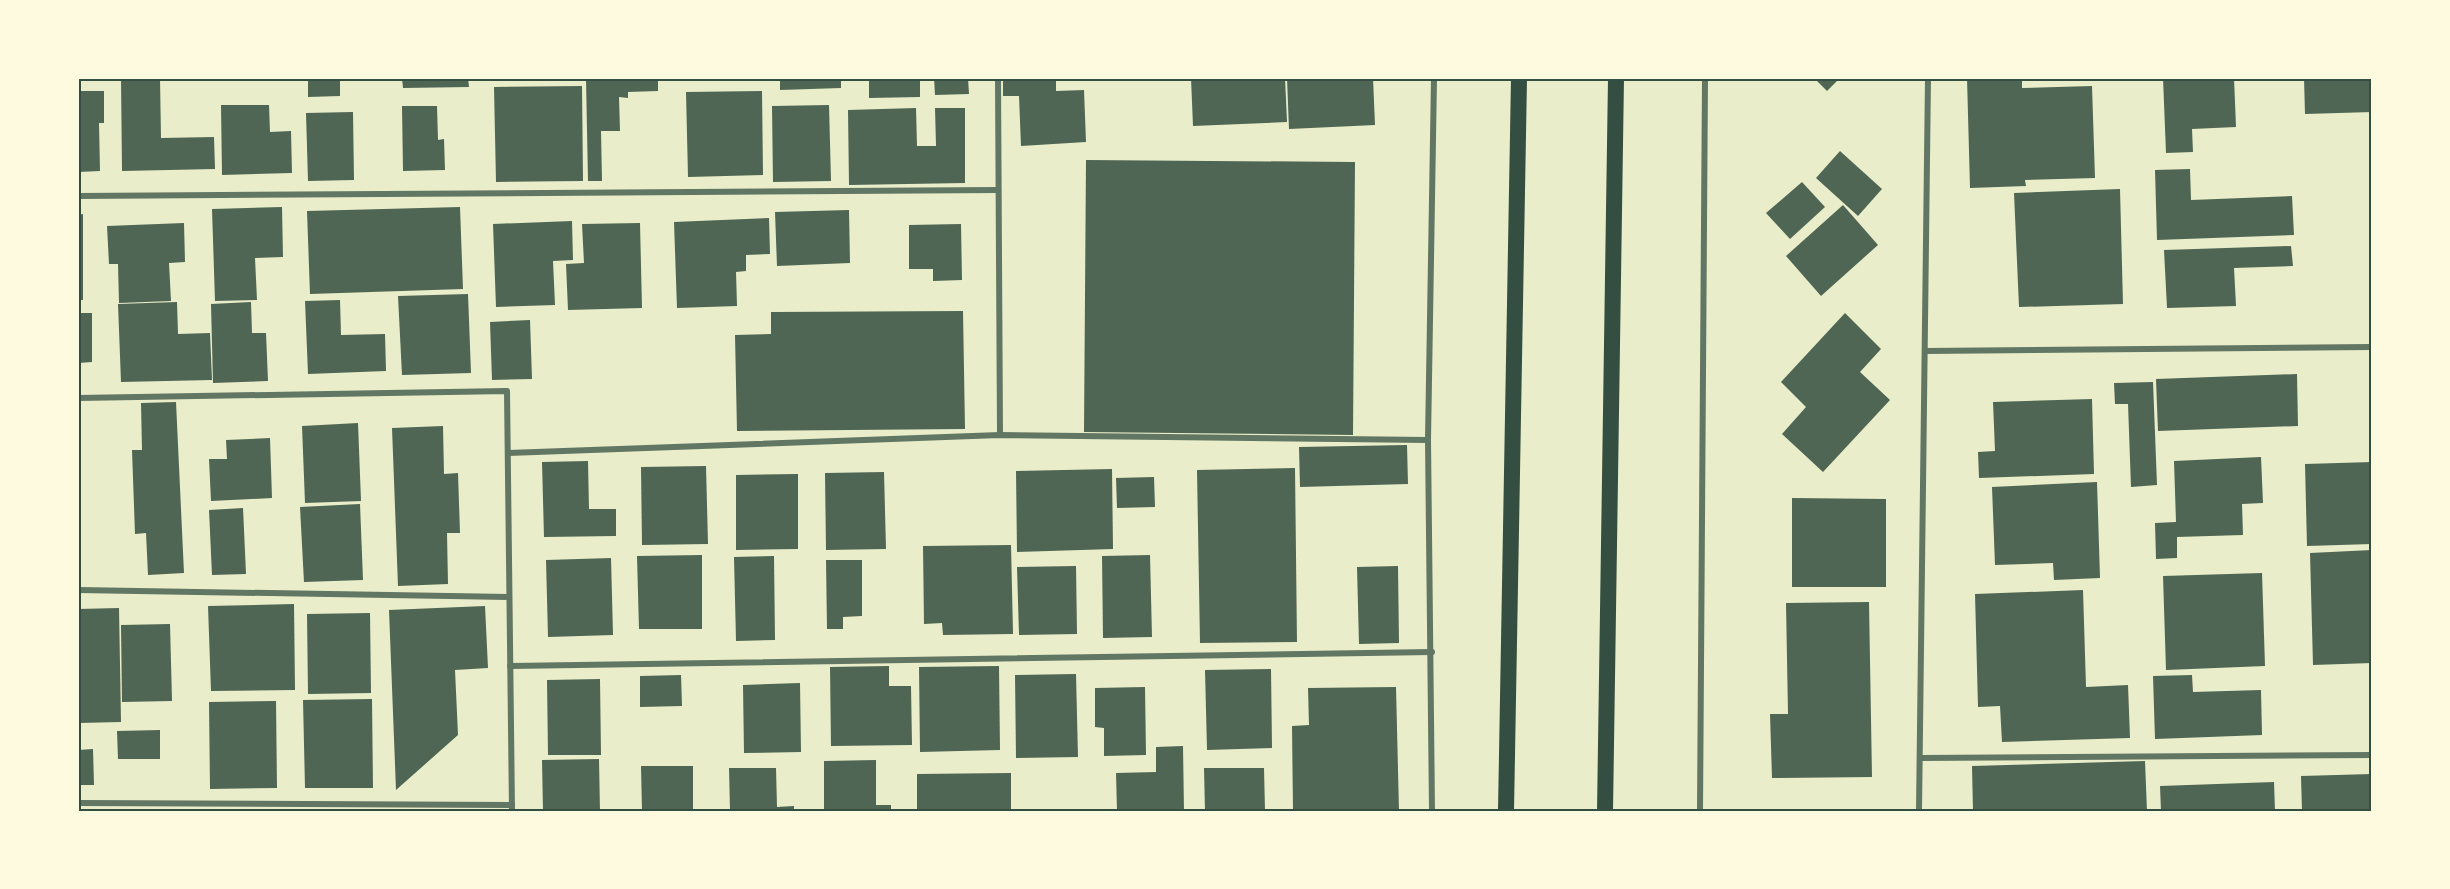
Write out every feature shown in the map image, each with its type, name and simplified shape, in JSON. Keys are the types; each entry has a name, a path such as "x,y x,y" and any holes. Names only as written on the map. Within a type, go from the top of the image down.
{"highway":[{"path":"1506,811 1519,78"},
{"path":"1605,811 1617,78"}],"street":[{"path":"998,78 1000,435"},
{"path":"1432,811 1428,440 1434,78"},
{"path":"1700,811 1705,78"},
{"path":"1919,811 1928,78"},
{"path":"78,196 998,190"},
{"path":"1924,351 2372,347"},
{"path":"78,398 507,391 512,808 78,803"},
{"path":"508,453 1000,435 1428,440"},
{"path":"78,590 509,597"},
{"path":"510,666 1432,652"},
{"path":"1920,758 2372,755"}],"building":[{"path":"121,78 160,78 161,138 214,137 215,169 122,171"},
{"path":"308,78 340,78 340,96 308,97"},
{"path":"402,78 468,78 469,87 403,88"},
{"path":"586,78 658,78 658,91 628,92 628,98 619,97 620,131 601,131 602,181 588,181"},
{"path":"780,78 841,78 841,88 780,90"},
{"path":"869,78 920,78 920,97 869,98"},
{"path":"934,78 968,78 969,94 935,95"},
{"path":"1003,78 1056,78 1056,91 1084,90 1086,142 1021,146 1019,96 1003,96"},
{"path":"1191,78 1285,78 1287,122 1193,126"},
{"path":"1287,78 1373,78 1375,125 1289,129"},
{"path":"1814,78 1840,78 1827,91"},
{"path":"1967,78 2022,78 2022,88 2092,86 2095,178 2025,180 2026,186 1970,188"},
{"path":"2163,78 2234,78 2236,127 2192,129 2193,152 2166,153"},
{"path":"2304,78 2372,78 2372,112 2305,114"},
{"path":"582,86 583,181 496,182 494,87"},
{"path":"78,91 104,91 104,123 99,123 100,171 78,172"},
{"path":"762,91 763,175 688,177 686,92"},
{"path":"221,105 269,105 270,132 291,131 292,173 222,175"},
{"path":"829,105 831,181 773,182 772,106"},
{"path":"402,106 437,106 438,140 444,139 445,170 403,171"},
{"path":"916,108 917,146 936,146 935,108 965,108 965,183 849,185 848,110"},
{"path":"353,112 354,180 308,181 306,113"},
{"path":"1840,151 1882,189 1858,216 1816,178"},
{"path":"1086,160 1355,162 1353,435 1084,432"},
{"path":"2190,169 2191,200 2292,196 2294,235 2157,240 2155,170"},
{"path":"1802,182 1825,207 1790,239 1766,213"},
{"path":"2120,189 2123,304 2019,307 2014,193"},
{"path":"1843,205 1878,245 1821,296 1786,256"},
{"path":"282,207 283,257 255,258 257,300 215,301 212,209"},
{"path":"460,207 463,289 310,294 307,211"},
{"path":"849,210 850,263 777,266 775,212"},
{"path":"83,214 83,300 78,300 78,215"},
{"path":"769,218 770,254 746,255 746,271 736,272 737,306 677,308 674,222"},
{"path":"572,221 573,260 553,261 555,305 496,307 493,224"},
{"path":"184,223 185,262 169,263 171,301 119,303 118,264 109,264 107,226"},
{"path":"640,223 642,308 568,310 566,264 584,263 582,224"},
{"path":"961,224 962,280 933,281 933,269 909,269 909,225"},
{"path":"2291,246 2293,266 2234,268 2236,306 2167,308 2164,250"},
{"path":"468,294 471,373 402,375 398,296"},
{"path":"340,300 341,335 385,334 386,371 308,374 305,301"},
{"path":"177,302 178,334 210,333 212,380 121,382 118,304"},
{"path":"251,302 252,333 266,333 268,381 213,383 211,304"},
{"path":"963,311 965,429 737,431 735,335 771,334 771,312"},
{"path":"78,313 92,313 92,362 78,363"},
{"path":"1845,313 1881,349 1860,372 1890,400 1823,472 1782,434 1806,407 1781,382"},
{"path":"530,320 532,379 492,380 490,322"},
{"path":"2297,374 2298,426 2158,431 2156,379"},
{"path":"2153,382 2157,485 2131,487 2128,404 2115,404 2114,383"},
{"path":"2092,399 2094,474 1979,478 1978,452 1995,451 1993,402"},
{"path":"176,402 184,573 148,575 146,533 135,534 132,450 142,450 141,403"},
{"path":"358,423 361,501 305,503 302,426"},
{"path":"443,426 444,474 458,473 460,533 447,533 448,584 398,586 392,428"},
{"path":"270,438 272,498 211,501 209,459 227,459 226,440"},
{"path":"1407,445 1408,484 1300,487 1299,447"},
{"path":"2261,457 2263,503 2242,504 2243,535 2177,537 2177,558 2156,559 2155,523 2176,522 2174,461"},
{"path":"588,461 589,509 616,509 616,536 544,537 542,462"},
{"path":"2372,462 2372,544 2307,546 2305,464"},
{"path":"706,466 708,544 642,545 641,467"},
{"path":"1295,468 1297,642 1200,643 1197,470"},
{"path":"1112,469 1113,549 1017,552 1016,471"},
{"path":"884,472 886,549 826,550 825,473"},
{"path":"798,474 798,549 736,550 736,475"},
{"path":"1154,477 1155,507 1117,508 1116,478"},
{"path":"2097,482 2100,578 2054,580 2053,563 1995,565 1992,487"},
{"path":"1792,498 1886,499 1886,587 1792,587"},
{"path":"360,504 363,580 304,582 300,507"},
{"path":"243,508 246,574 212,575 209,510"},
{"path":"1011,545 1013,634 943,635 942,623 924,624 923,546"},
{"path":"2372,550 2372,663 2313,665 2310,553"},
{"path":"702,555 702,629 639,629 637,556"},
{"path":"1150,555 1152,637 1103,638 1102,556"},
{"path":"774,556 775,640 736,641 734,557"},
{"path":"611,558 613,635 548,637 546,560"},
{"path":"826,560 862,560 862,616 843,617 843,629 827,629"},
{"path":"1076,566 1077,634 1019,635 1017,567"},
{"path":"1398,566 1399,643 1359,644 1357,567"},
{"path":"2262,573 2265,666 2166,670 2163,576"},
{"path":"2083,590 2086,687 2128,685 2130,738 2002,742 2000,706 1978,707 1975,594"},
{"path":"1869,602 1872,777 1772,778 1770,714 1788,714 1786,603"},
{"path":"294,604 295,690 211,691 208,606"},
{"path":"485,606 488,668 455,670 458,735 396,790 389,610"},
{"path":"119,608 121,722 79,723 78,609"},
{"path":"370,613 371,693 308,694 307,614"},
{"path":"170,624 172,701 122,702 121,625"},
{"path":"889,666 889,686 911,686 912,745 831,746 830,667"},
{"path":"999,666 1000,750 920,752 919,667"},
{"path":"1271,669 1272,748 1207,750 1205,670"},
{"path":"1076,674 1078,757 1016,758 1015,675"},
{"path":"681,675 682,706 640,707 640,676"},
{"path":"2192,675 2193,692 2261,690 2262,735 2155,739 2153,676"},
{"path":"600,679 601,755 548,755 547,680"},
{"path":"800,683 801,752 744,753 743,685"},
{"path":"1145,687 1146,755 1104,756 1104,728 1095,727 1095,688"},
{"path":"1396,687 1399,811 1293,811 1292,726 1309,725 1308,688"},
{"path":"372,699 373,788 305,788 303,700"},
{"path":"276,701 277,788 210,789 209,702"},
{"path":"160,730 160,759 118,759 117,731"},
{"path":"1183,746 1184,811 1117,811 1116,773 1156,772 1156,747"},
{"path":"93,749 94,785 78,785 78,750"},
{"path":"599,759 600,811 543,811 542,760"},
{"path":"876,760 876,805 891,805 891,811 824,811 824,761"},
{"path":"2145,761 2147,811 1973,811 1972,766"},
{"path":"641,766 693,766 693,811 642,811"},
{"path":"729,768 776,768 777,807 794,806 794,811 730,811"},
{"path":"1204,768 1264,768 1265,811 1205,811"},
{"path":"1011,773 1011,811 917,811 917,774"},
{"path":"2372,774 2372,811 2302,811 2301,776"},
{"path":"2274,782 2275,811 2161,811 2160,786"}]}
